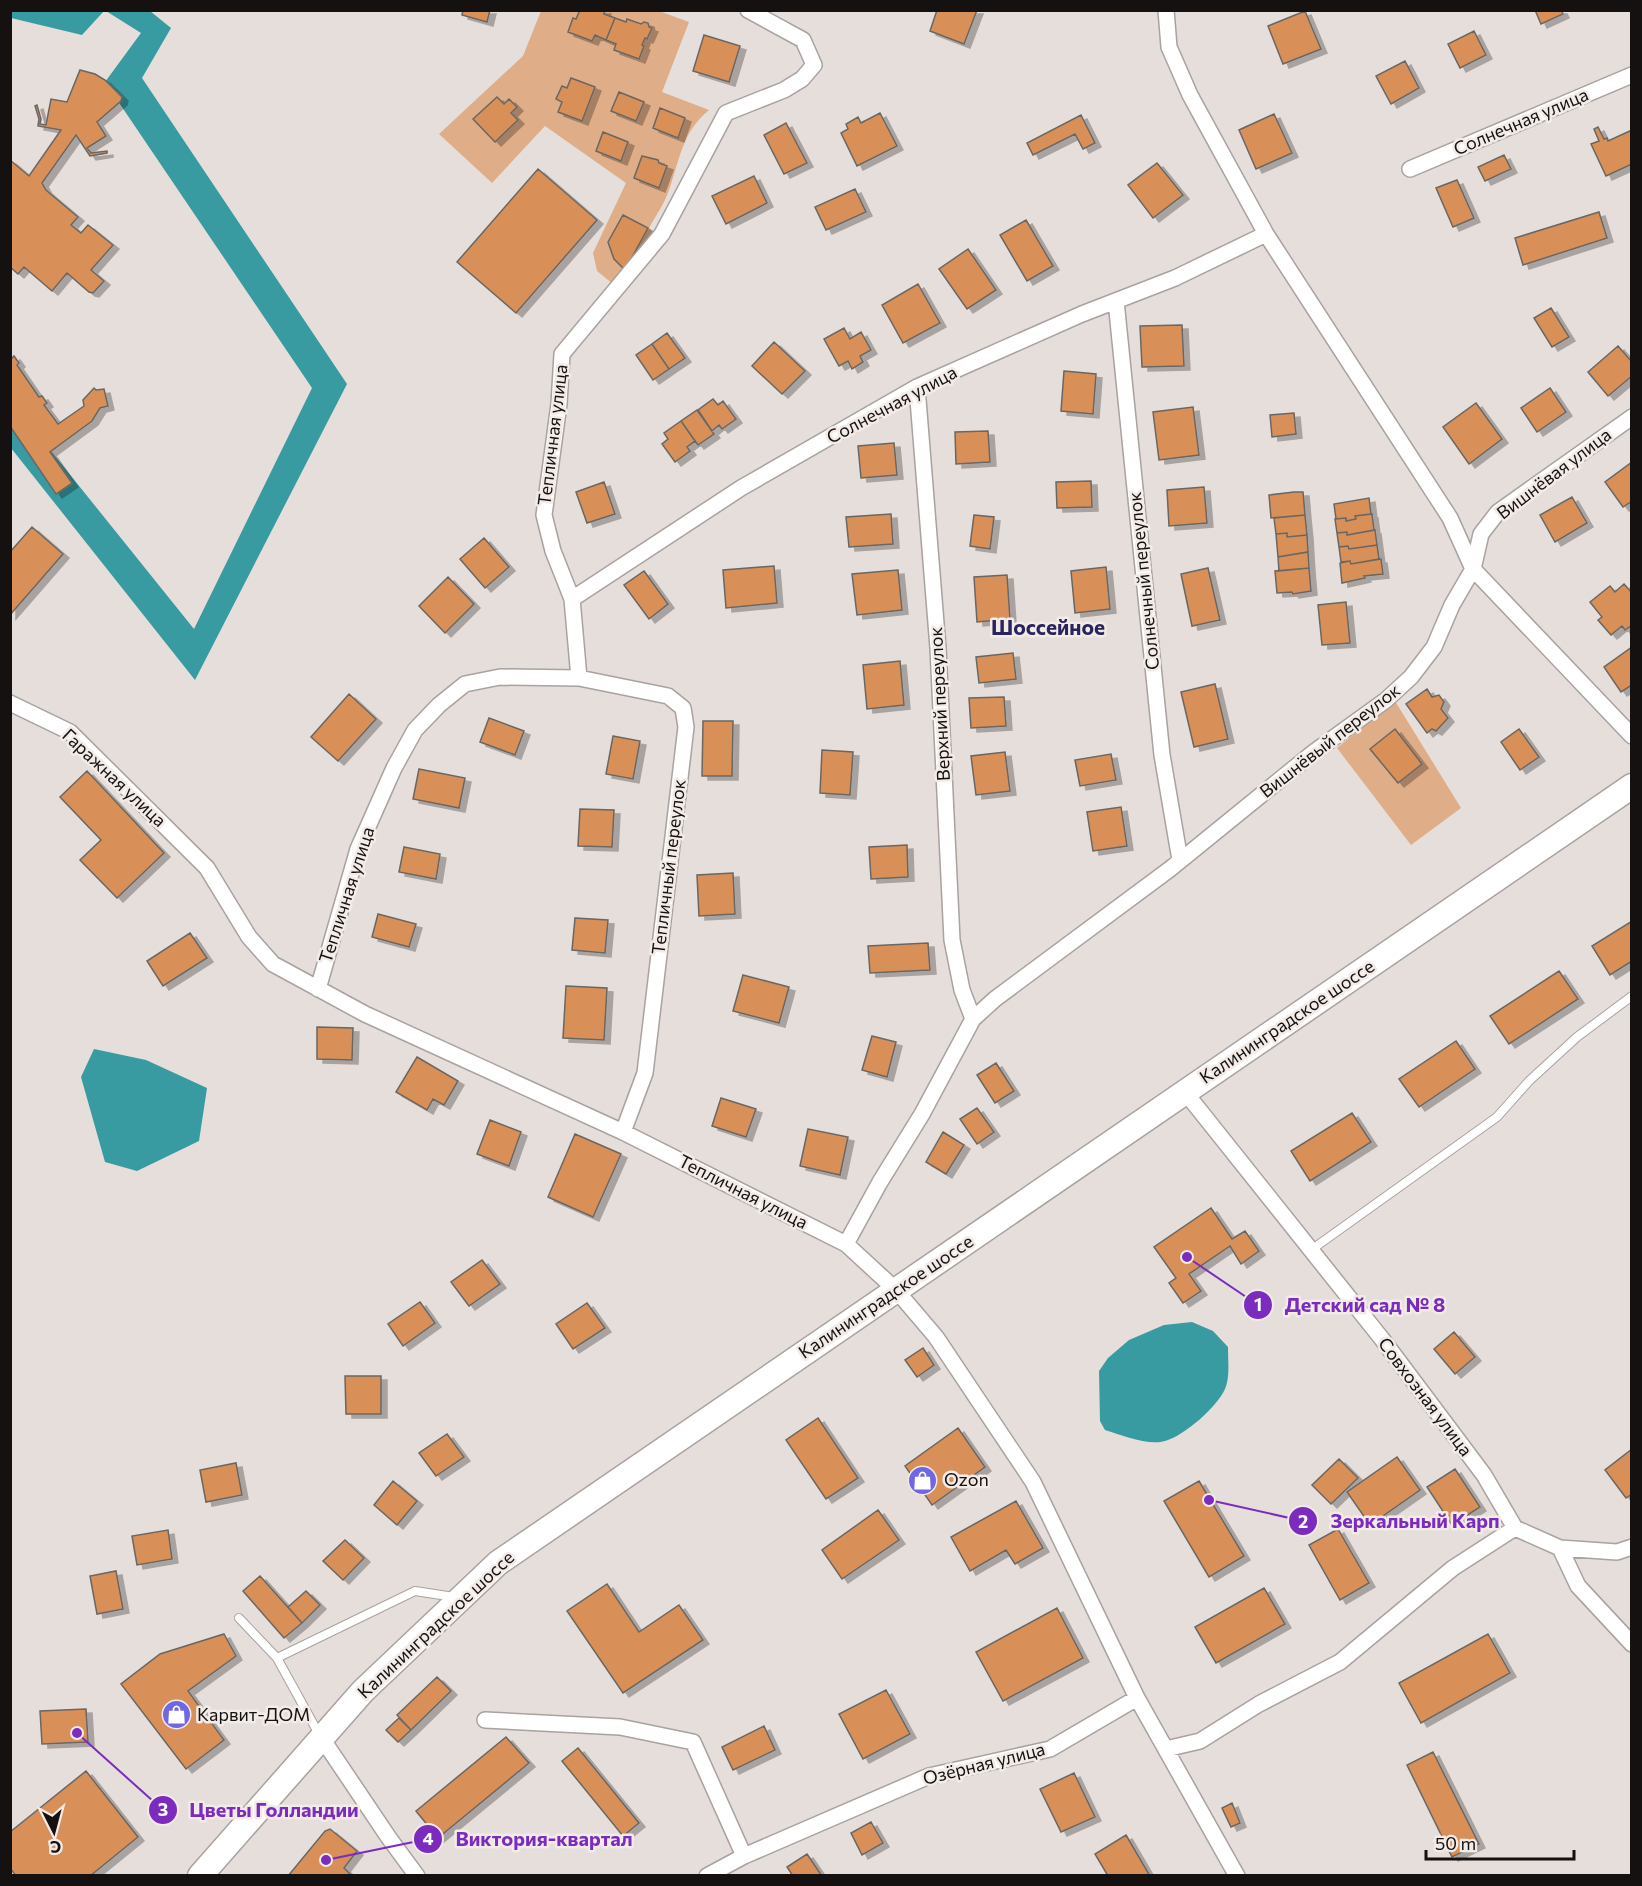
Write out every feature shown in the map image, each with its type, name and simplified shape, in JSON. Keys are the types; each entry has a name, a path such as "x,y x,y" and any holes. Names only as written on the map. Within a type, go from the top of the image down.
{"main road":[{"name":"Калининградское шоссе","path":"200,1875 363,1691 498,1563 1632,786"}],"street":[{"name":"Тепличная улица","path":"318,989 358,849 394,768 415,730 439,705 465,684 500,677 579,678 572,599 553,551 544,515 559,404 562,354 662,234 726,113 784,90 802,79 814,65 803,40 748,10"},
{"path":"1170,12 1169,47 1190,95 1266,234 1450,518 1473,569 1632,736"},
{"name":"Солнечная улица","path":"1410,169 1632,75"},
{"name":"Солнечная улица","path":"572,599 741,488 917,387 1082,314 1175,278 1266,234"},
{"name":"Солнечный переулок","path":"1116,301 1162,755 1180,861"},
{"name":"Верхний переулок","path":"917,387 938,648 952,940 963,990 973,1019"},
{"name":"Вишнёвая улица","path":"1473,569 1481,534 1498,512 1632,417"},
{"name":"Вишнёвый переулок","path":"846,1244 880,1182 922,1114 973,1019 995,999 1180,861 1314,752 1386,700 1411,677 1434,647 1452,604 1473,569"},
{"name":"Тепличный переулок","path":"579,678 668,696 683,708 686,727 645,1073 623,1132"},
{"name":"Гаражная улица","path":"10,703 69,732 207,868"},
{"name":"Тепличная улица","path":"207,868 249,937 273,964 364,1014 623,1132 846,1244 896,1290"},
{"name":"Совхозная улица","path":"1185,1092 1382,1339 1484,1475 1515,1528"},
{"path":"896,1290 936,1337 1033,1482 1137,1698 1237,1875"},
{"path":"1166,1749 1200,1741 1259,1704 1340,1662 1454,1569 1515,1528 1560,1548 1617,1552 1632,1547"},
{"path":"1560,1548 1578,1586 1632,1644"},
{"name":"Озёрная улица","path":"706,1875 744,1856 929,1776 1050,1749 1137,1698"},
{"path":"485,1720 620,1727 693,1742 744,1856"},
{"path":"321,1737 389,1838 417,1875"}],"lane":[{"path":"1311,1250 1497,1116 1577,1037 1632,996"},
{"path":"277,1658 415,1591 461,1598"},
{"path":"239,1617 277,1658 321,1737"}],"shaded area":[{"path":"541,11 659,11 689,22 662,92 709,110 700,118 687,137 667,195 649,228 656,235 618,288 597,271 593,253 626,183 545,126 492,183 439,134 523,56"},
{"path":"1395,701 1461,808 1411,845 1337,748"}],"water":[{"path":"11,10 104,11 82,35 11,18"},
{"path":"106,11 150,11 171,28 142,78 347,384 195,680 11,448 10,400 194,629 312,388 105,82 141,33"},
{"path":"94,1049 146,1060 207,1088 199,1141 137,1171 105,1162 81,1077"},
{"path":"1192,1322 1213,1331 1228,1347 1227,1385 1215,1404 1190,1427 1165,1441 1143,1441 1105,1430 1100,1421 1099,1371 1108,1358 1129,1340 1164,1325"}],"building":[{"path":"463,10 490,10 487,22 462,15"},
{"path":"576,10 605,10 604,14 615,18 606,40 595,35 592,41 568,32 573,18 576,19 579,12"},
{"path":"937,10 977,10 964,44 930,31"},
{"path":"1535,10 1561,10 1563,14 1541,24"},
{"path":"1305,11 1321,49 1283,64 1268,26"},
{"path":"615,18 626,22 627,19 641,24 648,23 652,28 642,45 644,46 639,59 614,50 616,44 606,40"},
{"path":"1474,31 1486,55 1460,68 1448,44"},
{"path":"704,35 740,46 729,82 693,71"},
{"path":"1405,61 1419,88 1391,104 1376,76"},
{"path":"80,70 95,74 105,80 122,97 121,101 97,122 106,136 87,148 91,153 107,151 107,153 90,156 76,135 42,183 46,190 78,217 71,225 81,233 88,225 113,245 91,270 104,281 93,293 67,273 52,291 24,267 18,274 10,267 10,160 29,176 61,130 38,126 39,119 35,106 37,105 41,119 40,124 46,125 51,99 67,102"},
{"path":"571,78 595,87 582,121 558,112 562,102 556,99 562,86 567,88"},
{"path":"619,92 644,102 636,121 611,111"},
{"path":"497,97 504,104 509,99 517,107 511,113 518,120 495,142 473,119"},
{"path":"660,108 685,118 678,138 653,128"},
{"path":"880,113 897,146 857,166 841,133 848,129 846,124 858,117 861,123"},
{"path":"1274,114 1292,153 1256,169 1239,130"},
{"path":"1081,115 1095,143 1083,149 1075,134 1033,155 1027,143"},
{"path":"786,123 807,163 784,174 764,135"},
{"path":"1598,127 1604,139 1607,138 1608,141 1632,130 1632,164 1606,176 1591,144 1599,141 1594,129"},
{"path":"603,132 628,142 621,161 596,151"},
{"path":"1504,155 1511,169 1485,181 1478,167"},
{"path":"642,156 658,160 659,163 667,166 659,188 634,178"},
{"path":"1157,163 1183,195 1153,218 1128,185"},
{"path":"538,169 597,220 516,313 457,262"},
{"path":"754,176 767,203 726,224 712,196"},
{"path":"1457,180 1474,218 1453,227 1436,188"},
{"path":"855,189 866,212 826,230 815,207"},
{"path":"1599,212 1607,238 1523,265 1515,238"},
{"path":"623,215 648,228 625,270 614,259 608,242"},
{"path":"1026,220 1053,266 1027,281 1000,235"},
{"path":"968,249 996,290 967,309 939,269"},
{"path":"918,284 940,323 903,343 882,305"},
{"path":"1551,308 1569,337 1552,347 1534,318"},
{"path":"1182,325 1184,366 1142,367 1140,326"},
{"path":"844,328 850,339 861,332 871,350 860,356 863,362 852,369 848,361 839,366 824,339"},
{"path":"667,333 685,358 669,369 652,344"},
{"path":"774,342 805,371 782,394 752,366"},
{"path":"652,344 669,369 653,380 636,355"},
{"path":"1618,346 1632,362 1632,376 1608,396 1588,372"},
{"path":"10,356 12,358 14,356 19,363 17,365 39,397 42,396 47,403 44,405 58,424 84,406 83,400 94,388 104,389 108,406 100,408 92,421 50,452 72,483 56,494 10,426"},
{"path":"1064,371 1096,374 1093,414 1061,411"},
{"path":"1550,388 1566,412 1537,432 1521,408"},
{"path":"713,399 718,405 723,401 736,419 722,429 719,425 712,431 698,410"},
{"path":"1476,403 1502,439 1469,464 1443,427"},
{"path":"1193,407 1199,455 1159,460 1153,412"},
{"path":"697,410 714,434 698,445 681,421"},
{"path":"1294,413 1296,434 1272,437 1270,415"},
{"path":"681,421 695,441 687,447 690,451 675,462 662,444 668,439 664,433"},
{"path":"988,431 990,462 956,464 955,432"},
{"path":"894,443 897,475 861,478 858,446"},
{"path":"1632,462 1632,501 1623,507 1605,482"},
{"path":"1091,481 1092,507 1057,508 1056,482"},
{"path":"604,482 615,514 587,523 576,492"},
{"path":"1204,487 1207,523 1169,526 1167,490"},
{"path":"1303,492 1305,515 1271,518 1269,495"},
{"path":"1572,497 1587,523 1555,542 1540,515"},
{"path":"1369,498 1371,514 1355,516 1356,519 1346,521 1346,518 1336,519 1334,504"},
{"path":"891,514 893,544 849,547 846,517"},
{"path":"1372,514 1374,530 1347,535 1347,532 1337,533 1335,519 1346,518 1346,521 1356,519 1355,516"},
{"path":"974,515 994,517 990,549 970,546"},
{"path":"1305,515 1307,535 1287,537 1287,533 1276,534 1274,518"},
{"path":"32,527 63,554 10,615 10,552"},
{"path":"1375,530 1377,545 1349,549 1348,546 1339,547 1337,533 1347,532 1347,535"},
{"path":"1287,533 1287,537 1307,535 1308,552 1278,557 1276,534"},
{"path":"484,538 509,567 485,588 460,559"},
{"path":"1377,545 1379,559 1351,564 1350,561 1341,562 1339,547 1348,546 1349,549"},
{"path":"1308,552 1309,568 1279,571 1278,557"},
{"path":"1381,559 1383,574 1364,576 1365,578 1342,583 1340,563 1350,561 1351,564"},
{"path":"774,566 777,603 726,608 723,570"},
{"path":"1106,567 1110,609 1075,613 1071,571"},
{"path":"1208,568 1220,620 1192,626 1181,574"},
{"path":"1309,568 1311,591 1293,594 1292,592 1277,593 1275,571"},
{"path":"898,570 902,610 857,615 852,574"},
{"path":"644,571 668,604 649,619 624,585"},
{"path":"1007,575 1010,619 977,622 974,577"},
{"path":"448,577 474,604 445,633 419,606"},
{"path":"1624,584 1632,593 1632,625 1625,630 1622,626 1611,635 1598,620 1602,617 1590,602 1610,586 1615,592"},
{"path":"1346,602 1350,643 1322,645 1318,605"},
{"path":"1632,647 1632,685 1621,692 1604,667"},
{"path":"1013,653 1016,679 979,683 976,657"},
{"path":"900,661 904,705 867,709 863,665"},
{"path":"1215,684 1228,739 1194,747 1181,692"},
{"path":"1427,689 1432,697 1439,695 1444,702 1441,709 1448,718 1436,731 1432,729 1427,733 1406,704"},
{"path":"349,694 376,719 338,761 311,737"},
{"path":"1004,697 1006,726 971,728 969,698"},
{"path":"489,718 524,731 515,755 480,742"},
{"path":"703,721 733,721 732,776 702,776"},
{"path":"1395,729 1422,764 1398,783 1370,749"},
{"path":"1519,729 1539,757 1520,770 1501,742"},
{"path":"613,736 640,741 633,779 606,774"},
{"path":"822,750 853,752 850,795 820,793"},
{"path":"1005,752 1010,791 976,795 971,756"},
{"path":"1111,754 1116,780 1080,786 1075,760"},
{"path":"419,769 465,778 459,808 413,799"},
{"path":"87,771 164,853 117,898 80,860 101,840 60,797"},
{"path":"1121,807 1127,846 1093,851 1087,812"},
{"path":"580,809 614,810 612,847 578,846"},
{"path":"907,845 908,877 871,879 869,847"},
{"path":"404,847 440,854 436,879 399,872"},
{"path":"733,873 735,914 699,916 697,875"},
{"path":"378,914 416,924 409,947 372,937"},
{"path":"575,918 608,920 605,953 572,950"},
{"path":"1632,921 1632,961 1610,975 1592,946"},
{"path":"190,933 207,958 163,986 147,961"},
{"path":"928,943 930,970 870,973 868,946"},
{"path":"1559,971 1578,999 1509,1044 1490,1016"},
{"path":"743,975 789,987 779,1023 733,1011"},
{"path":"566,986 607,988 604,1040 563,1038"},
{"path":"317,1027 353,1028 352,1060 317,1059"},
{"path":"872,1036 896,1042 887,1077 862,1070"},
{"path":"1456,1041 1475,1069 1419,1107 1399,1079"},
{"path":"417,1057 458,1081 444,1105 433,1099 427,1110 396,1092"},
{"path":"996,1063 1014,1091 995,1103 977,1075"},
{"path":"721,1098 756,1109 746,1137 712,1126"},
{"path":"977,1108 994,1132 977,1144 960,1119"},
{"path":"1352,1113 1371,1142 1310,1181 1291,1151"},
{"path":"490,1120 521,1132 509,1166 477,1154"},
{"path":"808,1129 848,1137 840,1175 800,1166"},
{"path":"943,1132 964,1145 946,1174 926,1162"},
{"path":"575,1134 621,1154 593,1217 548,1197"},
{"path":"1211,1208 1232,1239 1245,1231 1259,1251 1241,1264 1230,1246 1189,1274 1201,1291 1183,1303 1169,1283 1176,1278 1154,1247"},
{"path":"482,1260 500,1284 469,1306 451,1282"},
{"path":"420,1302 435,1323 403,1346 388,1324"},
{"path":"587,1303 605,1328 573,1349 556,1324"},
{"path":"1454,1332 1475,1357 1455,1374 1434,1349"},
{"path":"923,1348 934,1365 917,1377 905,1360"},
{"path":"345,1376 381,1376 381,1414 346,1414"},
{"path":"818,1418 858,1478 826,1499 786,1440"},
{"path":"958,1428 985,1467 932,1505 905,1466"},
{"path":"447,1434 464,1457 436,1476 419,1453"},
{"path":"1632,1449 1632,1494 1626,1498 1605,1470"},
{"path":"1397,1457 1420,1490 1370,1525 1347,1492"},
{"path":"1339,1459 1358,1478 1331,1504 1312,1485"},
{"path":"236,1463 242,1495 206,1502 200,1470"},
{"path":"1455,1469 1480,1507 1452,1525 1427,1487"},
{"path":"393,1481 417,1501 397,1525 374,1505"},
{"path":"1199,1481 1244,1556 1209,1577 1164,1501"},
{"path":"1016,1501 1043,1548 1015,1564 1006,1550 970,1571 951,1537"},
{"path":"878,1510 899,1540 842,1579 822,1550"},
{"path":"1338,1529 1369,1583 1340,1600 1309,1545"},
{"path":"168,1530 172,1559 137,1565 132,1536"},
{"path":"345,1540 364,1558 343,1580 323,1561"},
{"path":"116,1571 123,1609 97,1614 90,1576"},
{"path":"260,1576 302,1623 284,1638 243,1591"},
{"path":"607,1584 639,1632 679,1605 703,1640 623,1693 567,1611"},
{"path":"1264,1588 1285,1624 1216,1663 1195,1627"},
{"path":"306,1591 320,1605 302,1623 288,1607"},
{"path":"1057,1608 1083,1658 1003,1701 976,1652"},
{"name":"Карвит-ДОМ","path":"224,1634 236,1656 188,1691 224,1740 186,1769 121,1684 160,1654"},
{"path":"1488,1634 1510,1673 1421,1723 1399,1683"},
{"path":"437,1677 451,1691 411,1730 397,1715"},
{"path":"886,1690 910,1734 863,1759 839,1714"},
{"path":"86,1709 88,1742 42,1744 40,1711"},
{"path":"399,1718 411,1730 398,1742 386,1730"},
{"path":"764,1726 775,1750 733,1770 722,1747"},
{"path":"506,1737 529,1763 438,1838 416,1811"},
{"path":"578,1748 639,1823 623,1836 562,1761"},
{"path":"1433,1752 1479,1844 1452,1857 1407,1765"},
{"path":"86,1771 138,1837 90,1876 16,1876 10,1868 10,1832"},
{"path":"1074,1773 1095,1817 1061,1832 1040,1789"},
{"path":"1232,1803 1240,1823 1231,1827 1222,1808"},
{"path":"871,1822 883,1843 862,1855 851,1833"},
{"path":"330,1829 357,1851 344,1868 352,1876 288,1876 325,1831"},
{"path":"1126,1835 1150,1876 1108,1876 1095,1854"},
{"path":"807,1854 822,1876 793,1876 787,1867"}],"place":[{"name":"Детский сад № 8","path":"1187,1257"},
{"name":"Ozon","path":"923,1480"},
{"name":"Зеркальный Карп","path":"1209,1500"},
{"name":"Карвит-ДОМ","path":"176,1715"},
{"name":"Цветы Голландии","path":"77,1733"},
{"name":"Виктория-квартал","path":"326,1860"}],"district":[{"name":"Шоссейное","path":"1048,628"}]}
